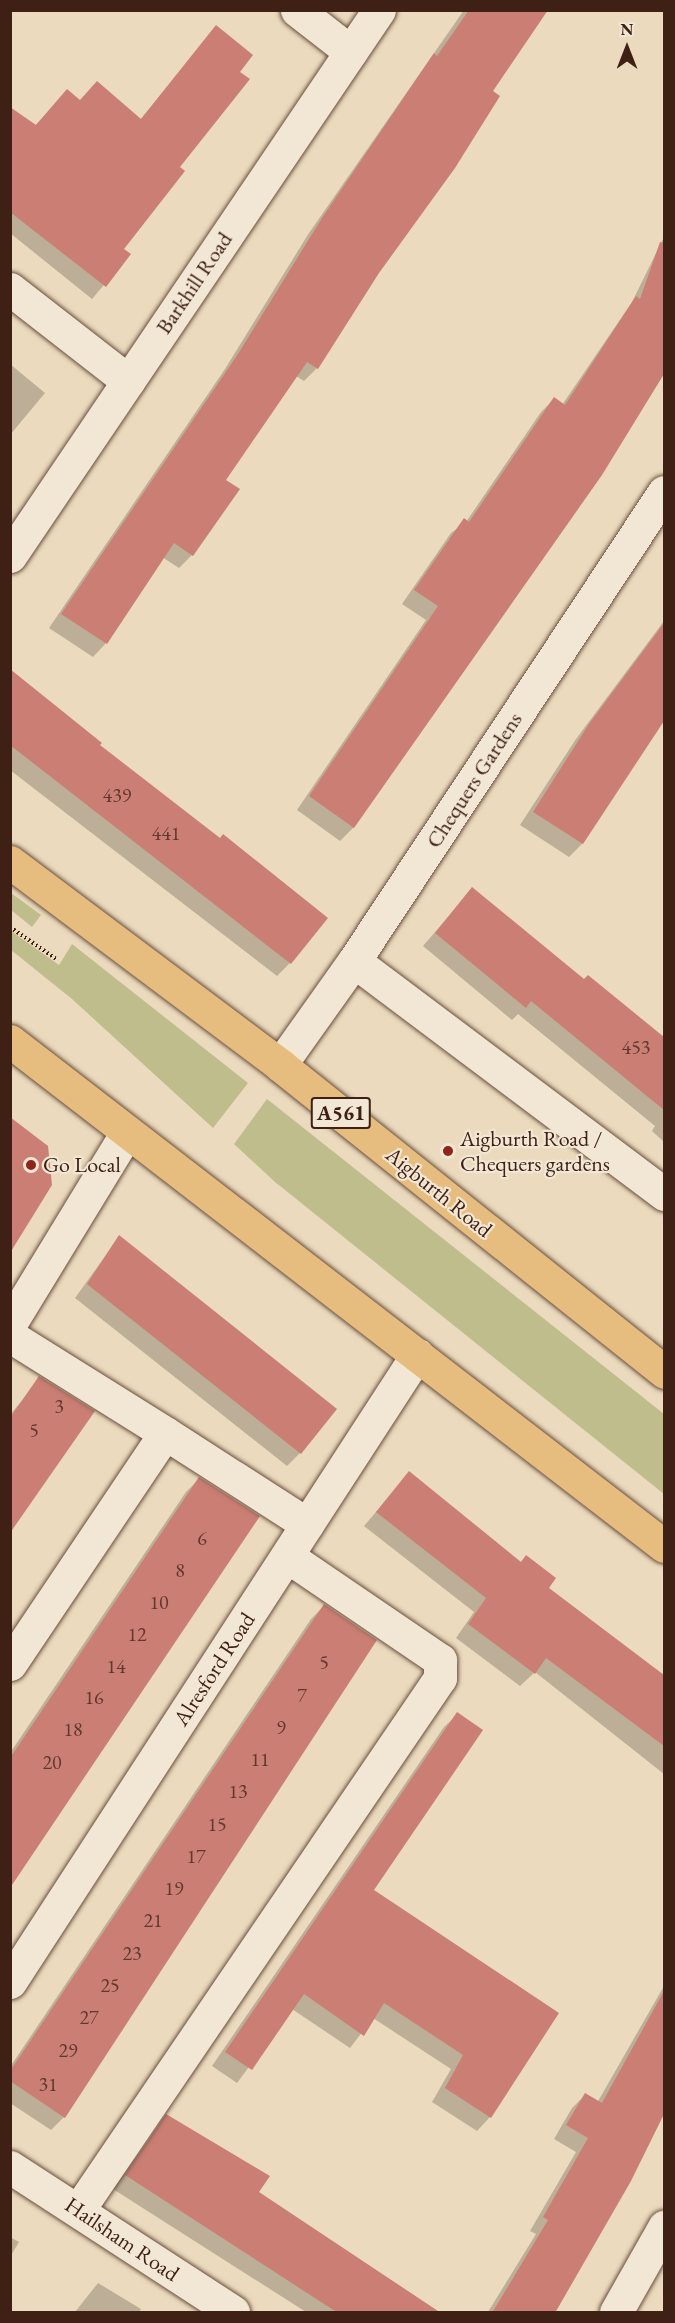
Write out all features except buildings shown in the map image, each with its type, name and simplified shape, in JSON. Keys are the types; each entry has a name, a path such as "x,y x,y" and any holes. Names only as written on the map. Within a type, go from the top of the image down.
{"highway":[{"name":"Aigburth Road","path":"10,862 280,1065 664,1372"},
{"path":"10,1041 126,1134 664,1546"}],"street":[{"path":"297,10 351,52"},
{"name":"Barkhill Road","path":"10,556 379,10"},
{"path":"10,289 128,381"},
{"name":"Chequers Gardens","path":"280,1065 354,961 664,492"},
{"path":"354,961 664,1194"},
{"path":"16,1304 126,1134"},
{"path":"10,1336 307,1524"},
{"name":"Alresford Road","path":"10,1982 417,1355"},
{"path":"10,1664 165,1433"},
{"path":"79,2209 440,1678 440,1660 287,1556"},
{"name":"Hailsham Road","path":"10,2167 79,2209 221,2309"},
{"path":"616,2313 664,2227"}],"path":[{"path":"10,927 56,960"}],"shaded area":[{"path":"11,893 41,915 32,927 11,910"},
{"path":"11,931 59,965 72,944 248,1083 213,1128 72,999 11,950"},
{"path":"267,1099 664,1414 664,1494 275,1182 234,1144"}],"place":[{"name":"Aigburth Road / Chequers gardens","path":"448,1151"},
{"name":"Go Local","path":"31,1165"}]}
